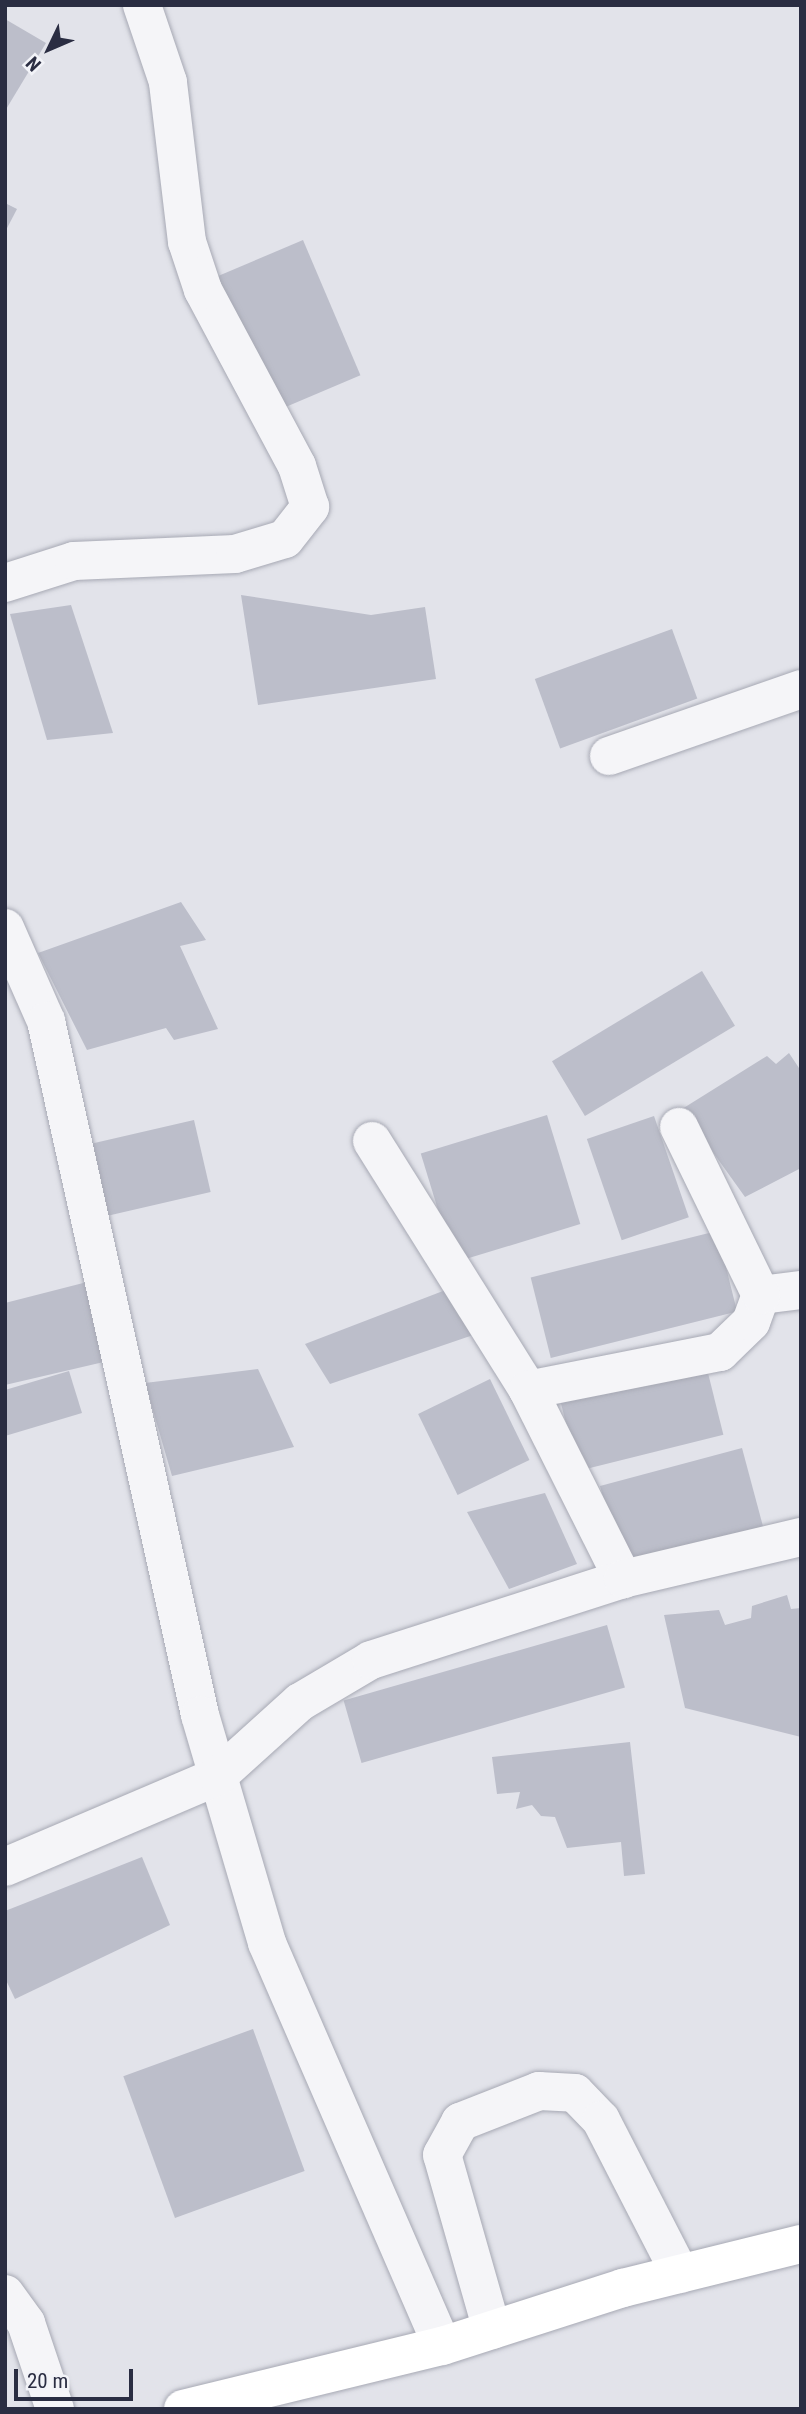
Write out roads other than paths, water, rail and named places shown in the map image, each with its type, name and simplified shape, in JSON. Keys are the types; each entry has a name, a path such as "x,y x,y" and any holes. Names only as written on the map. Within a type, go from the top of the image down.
{"highway":[{"path":"183,2409 442,2346 680,2274 801,2244"}],"street":[{"path":"5,583 74,561 235,554 285,539 310,507 297,466 203,290 187,242 168,82 142,5"},
{"path":"609,756 801,689"},
{"path":"5,928 17,982 46,1021 200,1715 267,1942 442,2346"},
{"path":"528,1390 720,1352 751,1322 761,1295 679,1127"},
{"path":"372,1141 528,1390 624,1579"},
{"path":"761,1295 801,1290"},
{"path":"5,1867 218,1776 300,1702 371,1660 624,1579 801,1537"},
{"path":"492,2330 442,2155 460,2122 540,2091 575,2094 601,2120 680,2274"},
{"path":"5,2294 26,2323 55,2409"}]}
